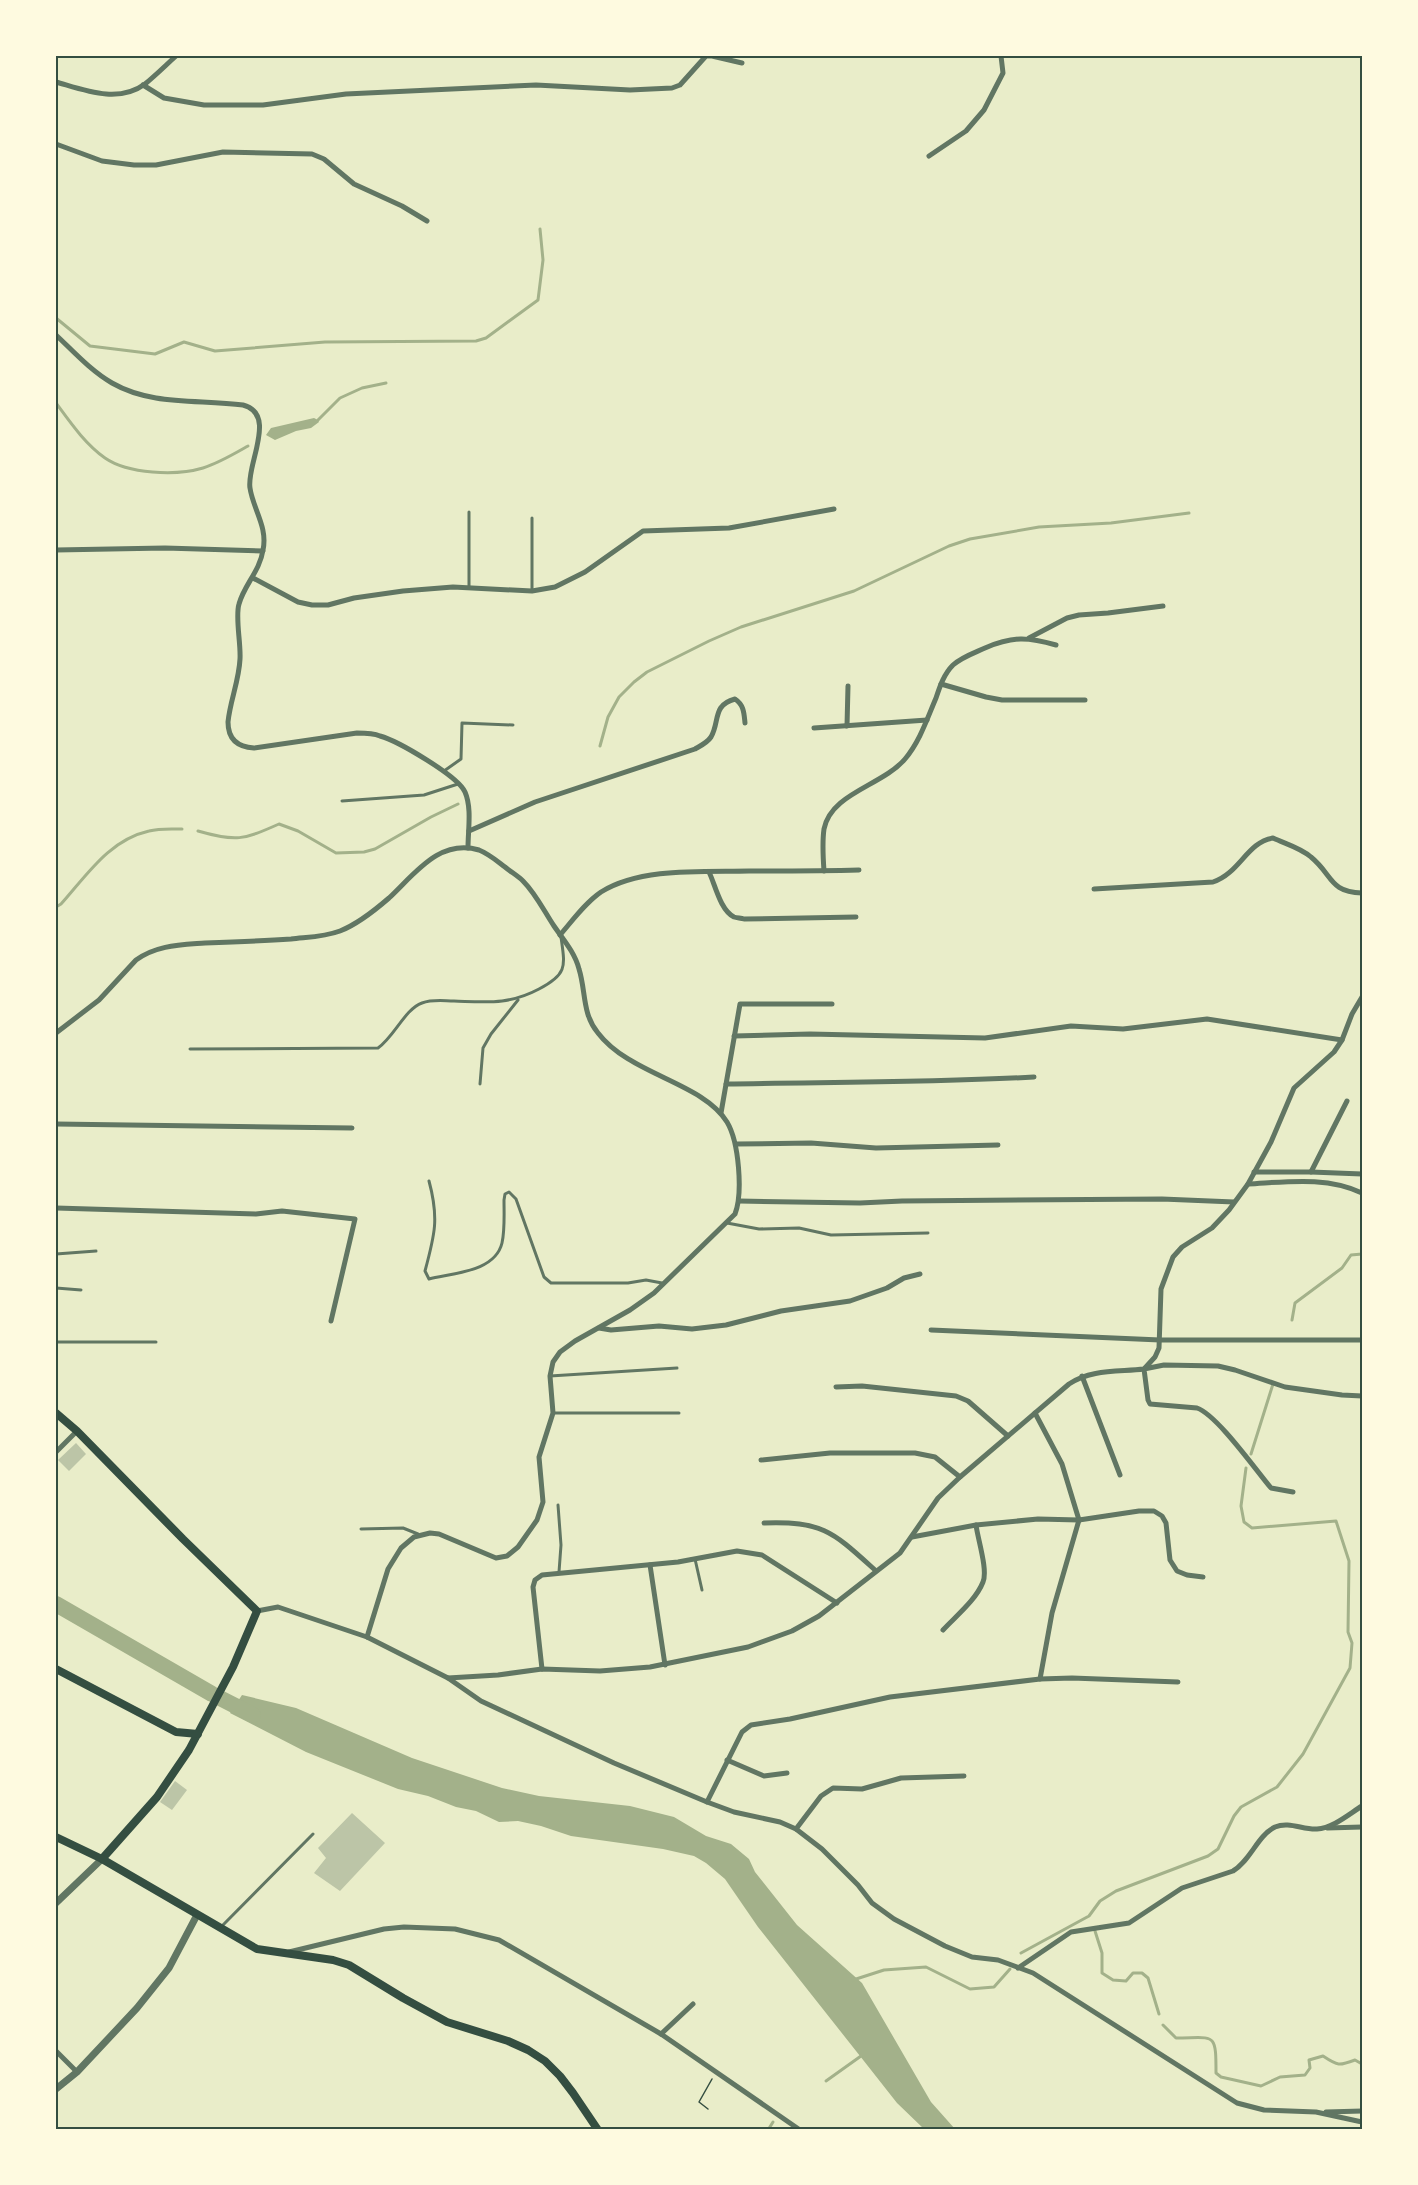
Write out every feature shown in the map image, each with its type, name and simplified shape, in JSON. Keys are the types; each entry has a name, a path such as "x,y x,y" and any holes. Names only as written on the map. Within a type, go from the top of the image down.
{"main road":[{"path":"56,1413 77,1431 257,1611 232,1667 189,1750 157,1797 102,1859"},
{"path":"56,1669 176,1732 184,1740 189,1750"},
{"path":"176,1732 200,1730"},
{"path":"56,1837 102,1859 257,1948 333,1960 350,1965 447,2022 508,2041 528,2050 545,2061 560,2076 598,2130"}],"street":[{"path":"56,82 91,92 120,94 143,85 176,56"},
{"path":"143,85 164,98 204,105 263,105 346,94 536,85 598,89 672,88 680,85 706,56 742,63"},
{"path":"929,156 966,131 984,110 1003,73 1001,56"},
{"path":"56,144 102,161 134,165 156,165 223,152 312,154 324,159 354,184 402,206 427,221"},
{"path":"56,335 101,376 132,392 161,399 243,405 255,411 259,428 250,487 265,539 253,578 238,607 240,661 228,722 233,741 240,746 254,748 346,735 373,734 388,739 444,771 460,783 467,797 468,848"},
{"path":"253,578 298,602 312,606 403,591 469,586 532,591 555,586 585,572 643,531 729,528 834,509"},
{"path":"56,550 165,548 263,551"},
{"path":"1029,638 1067,618 1079,615 1163,606"},
{"path":"824,871 823,836 831,811 838,804 888,774 901,763 918,740 941,684 951,667 967,656 1004,640 1029,638 1056,645"},
{"path":"941,684 1002,700 1085,700"},
{"path":"848,686 848,726"},
{"path":"468,831 535,802 695,749 711,737 719,710 726,702 735,699 739,702 743,708 745,723"},
{"path":"814,728 927,720"},
{"path":"1094,889 1213,882 1231,874 1255,846 1273,838 1312,858 1340,889 1349,893 1362,893"},
{"path":"56,1033 86,1011 145,953 173,945 264,941 337,932 354,925 374,911 429,859 455,848 468,848 486,853 523,881 537,899 577,963 589,1019 603,1040 621,1055 706,1101 721,1113 728,1124 736,1144 740,1201 735,1214 664,1284 642,1302 575,1341 560,1352 553,1362 550,1376 553,1413 539,1457 543,1495 541,1511 518,1547 507,1556 496,1558 439,1534 420,1535 405,1544 388,1569 367,1637"},
{"path":"560,935 591,900 614,886 661,875 859,870"},
{"path":"710,872 721,900 727,911 734,917 744,919 856,917"},
{"path":"1143,1369 1156,1355 1160,1340 1160,1293 1170,1262 1182,1247 1215,1225 1248,1184 1271,1142 1294,1088 1330,1057 1342,1040 1352,1014 1362,997"},
{"path":"721,1113 740,1004 832,1004"},
{"path":"734,1036 810,1034 985,1038 1071,1026 1123,1029 1207,1019 1342,1040"},
{"path":"726,1084 960,1082 1034,1077"},
{"path":"1311,1172 1347,1101"},
{"path":"56,1124 352,1128"},
{"path":"736,1144 811,1143 876,1148 998,1145"},
{"path":"1254,1172 1362,1174"},
{"path":"1248,1184 1330,1182 1362,1193"},
{"path":"740,1201 860,1203 1162,1199 1234,1202"},
{"path":"56,1208 256,1214 282,1211 355,1219 331,1321"},
{"path":"599,1328 611,1330 659,1326 692,1329 726,1325 781,1311 850,1300 887,1288 903,1278 920,1274"},
{"path":"931,1330 1160,1340 1362,1340"},
{"path":"448,1678 542,1669 612,1671 665,1665 764,1643 799,1628 900,1553 938,1498 960,1476 1082,1376 1164,1365 1218,1366 1290,1388 1362,1396"},
{"path":"1143,1369 1150,1404 1197,1408 1205,1411 1271,1488 1293,1492"},
{"path":"1082,1376 1120,1475"},
{"path":"836,1387 862,1386 956,1396 968,1401 1008,1436"},
{"path":"1035,1413 1062,1464 1078,1520 1052,1613 1040,1679"},
{"path":"56,1452 77,1431"},
{"path":"761,1460 830,1453 915,1453 934,1457 960,1476"},
{"path":"912,1537 976,1526 1038,1519 1078,1520 1138,1511 1154,1511 1162,1516 1166,1523 1170,1560 1177,1571 1186,1575 1203,1577"},
{"path":"764,1523 797,1523 823,1529 850,1547 875,1570"},
{"path":"943,1630 975,1596 984,1581 976,1526"},
{"path":"542,1669 534,1583 542,1575 678,1562 737,1551 762,1555 837,1602"},
{"path":"650,1565 665,1665"},
{"path":"257,1611 278,1607 367,1637 448,1678 481,1701 614,1763 734,1812 780,1822 796,1829 858,1885 872,1904 894,1919 945,1946 972,1957 998,1960 1044,1980 1237,2103 1264,2110 1362,2111"},
{"path":"707,1802 742,1732 751,1725 790,1719 890,1697 1040,1679 1178,1682"},
{"path":"727,1760 764,1776 787,1773"},
{"path":"796,1829 821,1796 833,1788 862,1789 901,1778 964,1776"},
{"path":"1322,1828 1362,1806"},
{"path":"1018,1968 1071,1932 1129,1923 1182,1888 1233,1871 1274,1828 1285,1825 1310,1829 1362,1827"},
{"path":"56,1903 102,1859"},
{"path":"56,2089 77,2072 137,2008 169,1968 197,1915"},
{"path":"288,1952 395,1928 432,1927 468,1931 499,1940 661,2034 800,2130"},
{"path":"661,2034 693,2004"},
{"path":"56,2051 77,2072"},
{"path":"1316,2112 1362,2122"}],"lane":[{"path":"469,512 469,586"},
{"path":"532,518 532,591"},
{"path":"444,771 461,759 462,723 513,725"},
{"path":"342,801 424,795 460,783"},
{"path":"190,1048 378,1048 414,1008 423,1002 436,1000 493,1002 519,998 551,982 560,974 565,962 560,935"},
{"path":"480,1084 483,1048 519,998"},
{"path":"429,1181 436,1214 436,1227 425,1271 429,1279 475,1268 495,1256 503,1241 504,1200 505,1194 509,1192 516,1199 544,1276 551,1283 628,1283 646,1280 664,1284"},
{"path":"727,1223 759,1229 799,1228 831,1235 928,1233"},
{"path":"56,1254 96,1251"},
{"path":"56,1288 81,1290"},
{"path":"56,1342 156,1342"},
{"path":"550,1376 677,1368"},
{"path":"553,1413 679,1413"},
{"path":"558,1505 561,1545 559,1574"},
{"path":"361,1529 403,1528 420,1535"},
{"path":"695,1557 702,1590"},
{"path":"220,1928 313,1834"}],"path":[{"path":"708,2109 699,2102 715,2073"}],"shaded area":[{"path":"314,418 319,422 311,428 296,431 275,440 266,435 271,428"},
{"path":"242,1695 296,1708 412,1758 502,1788 539,1796 630,1806 674,1817 706,1836 731,1844 749,1859 755,1872 797,1925 862,1983 931,2102 955,2129 924,2129 897,2103 758,1927 725,1879 706,1863 694,1856 663,1849 571,1836 518,1821 499,1822 476,1811 398,1789 306,1752 230,1713"}],"building":[{"path":"76,1443 86,1454 69,1471 58,1460"},
{"path":"175,1781 187,1790 172,1810 160,1802"},
{"path":"352,1813 385,1843 340,1891 314,1873 326,1858 318,1848"}],"waterway":[{"path":"56,318 90,346 155,354 184,342 215,351 325,342 476,341 486,338 538,300 543,260 540,229"},
{"path":"318,420 340,398 362,388 386,383"},
{"path":"56,403 78,432 105,458 139,470 166,473 192,471 215,464 248,446"},
{"path":"600,746 608,717 619,697 634,682 647,672 741,627 854,591 949,546 970,539 1039,527 1111,523 1189,513"},
{"path":"198,831 222,837 239,838 279,824 298,831 336,853 364,852 375,849 458,804"},
{"path":"56,907 110,850 122,842 153,830 182,829"},
{"path":"1292,1320 1295,1303 1342,1268 1351,1255 1362,1254"},
{"path":"1251,1454 1273,1384"},
{"path":"1021,1953 1089,1916 1100,1901 1116,1891 1208,1856 1218,1849 1234,1816 1241,1807 1277,1787 1303,1754 1350,1668 1352,1643 1348,1632 1349,1561 1336,1521 1252,1528 1244,1522 1241,1506 1246,1468"},
{"path":"56,1604 212,1694 253,1715"},
{"path":"1095,1931 1102,1953 1102,1973 1113,1980 1126,1981 1133,1973 1142,1973 1148,1978 1159,2014"},
{"path":"853,1980 884,1970 926,1967 970,1989 994,1987 1010,1969"},
{"path":"1163,2025 1176,2038 1211,2040 1214,2043 1216,2073 1221,2077 1261,2086 1280,2077 1305,2075 1310,2068 1309,2060 1323,2056 1339,2064 1355,2060 1362,2064"},
{"path":"826,2081 861,2056"},
{"path":"768,2130 773,2122"}]}
